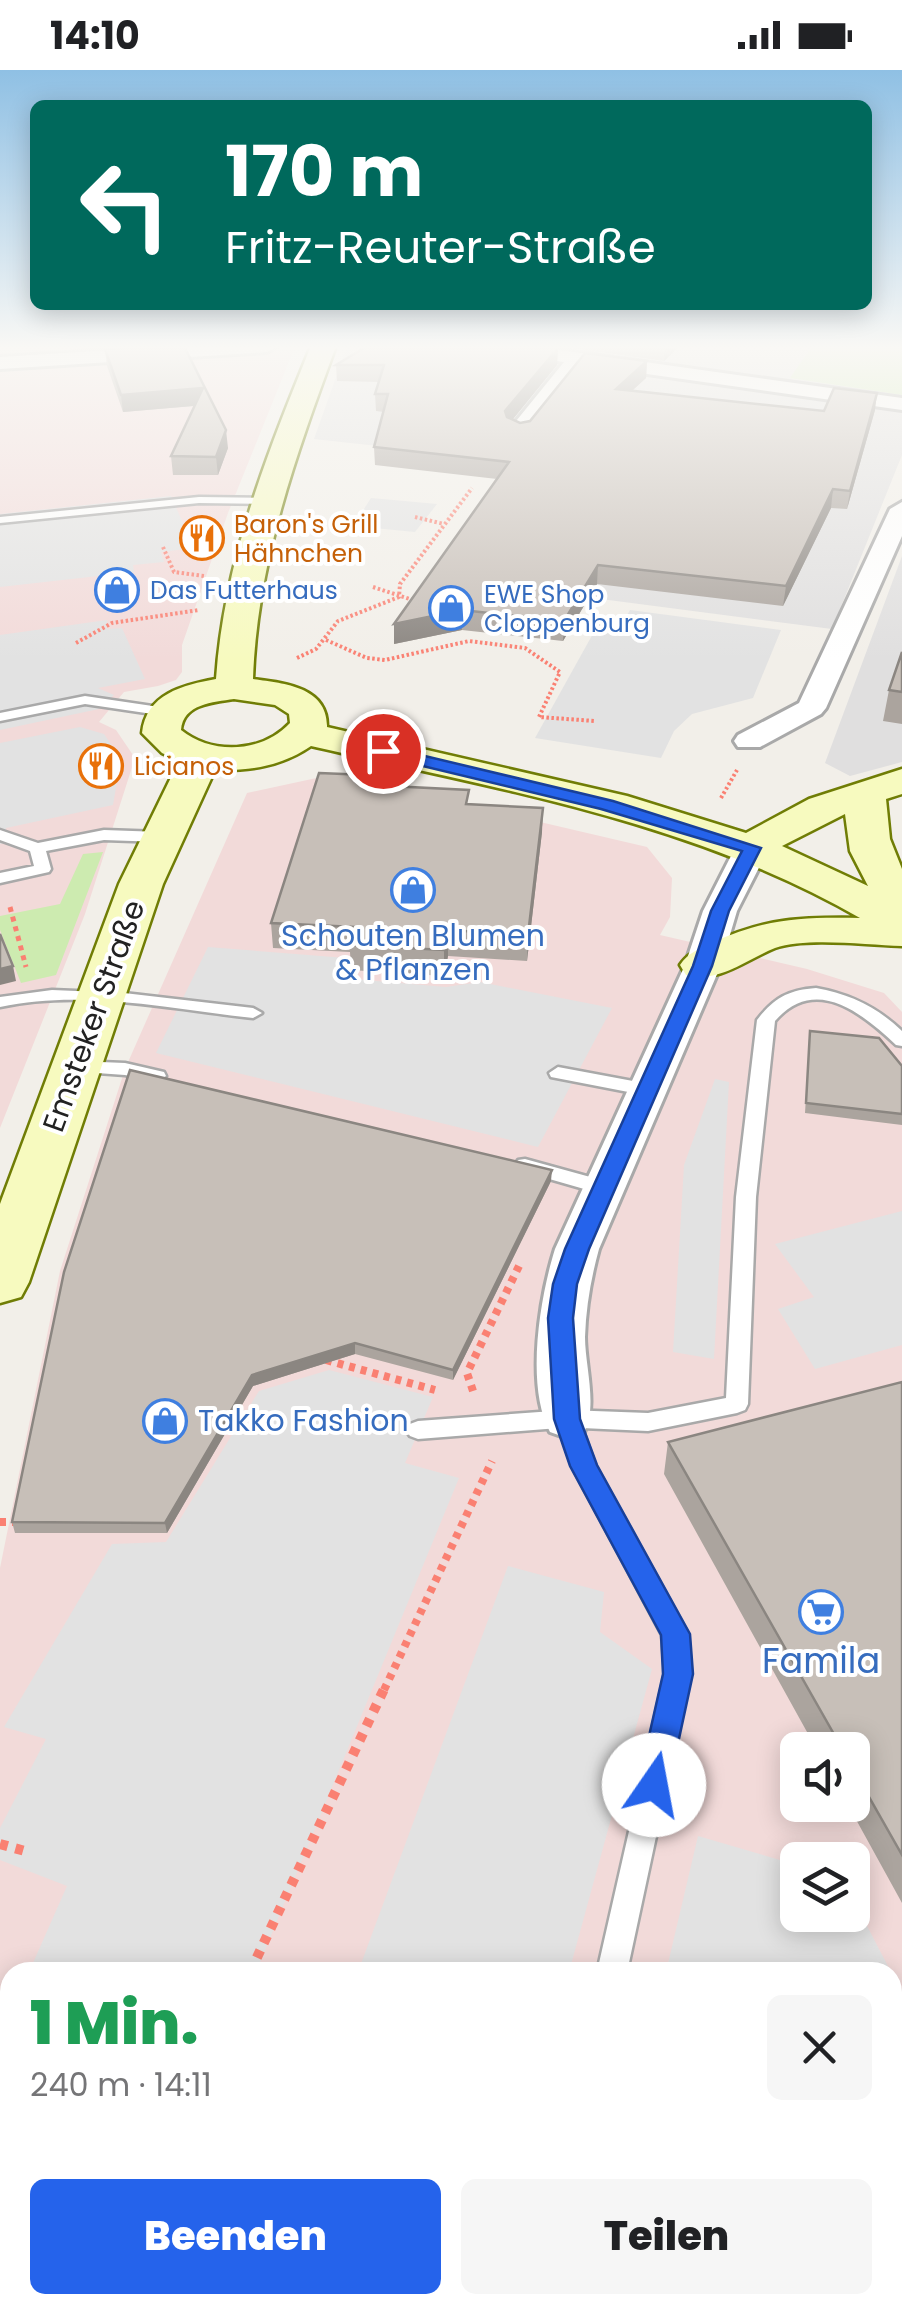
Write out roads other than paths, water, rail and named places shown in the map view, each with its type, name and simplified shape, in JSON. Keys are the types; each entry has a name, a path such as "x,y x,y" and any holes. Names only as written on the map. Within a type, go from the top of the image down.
{"street":[{"path":"234,678 242,593 266,501 285,451"},
{"path":"749,741 812,708 902,509"},
{"path":"234,678 299,702 310,719 304,732 292,743 262,754 202,755 169,742 162,733 166,712 234,678"},
{"path":"304,732 606,805 752,848 823,877 902,923"},
{"name":"Emsteker Straße","path":"0,1282 98,999 161,837 202,755"},
{"path":"567,1419 560,1366 565,1284 703,966 720,911 752,848 786,824 884,787"},
{"path":"884,787 865,830 872,858 902,901"},
{"path":"703,966 762,937 788,932 902,932"}],"lane":[{"path":"0,520 199,500 266,501"},
{"path":"0,717 85,700 166,712"},
{"path":"0,835 37,848 104,835 161,837"},
{"path":"0,878 43,868 37,848"},
{"path":"418,1430 567,1419 648,1422 737,1404 746,1197 766,1020 775,1006 787,998 815,993 839,996 856,1002 882,1020 902,1041"},
{"path":"0,1002 26,998 98,999 253,1013"},
{"path":"74,1067 124,1069 182,1082"},
{"path":"558,1072 649,1090"},
{"path":"506,1160 605,1188"},
{"path":"567,1419 584,1466 676,1634 678,1674 614,1962"}],"place":[{"name":"Baron's Grill Hähnchen","path":"202,538"},
{"name":"Das Futterhaus","path":"117,590"},
{"name":"EWE Shop Cloppenburg","path":"451,608"},
{"name":"Licianos","path":"101,766"},
{"name":"Schouten Blumen & Pflanzen","path":"413,890"},
{"name":"Takko Fashion","path":"165,1421"},
{"name":"Famila","path":"821,1612"}]}
